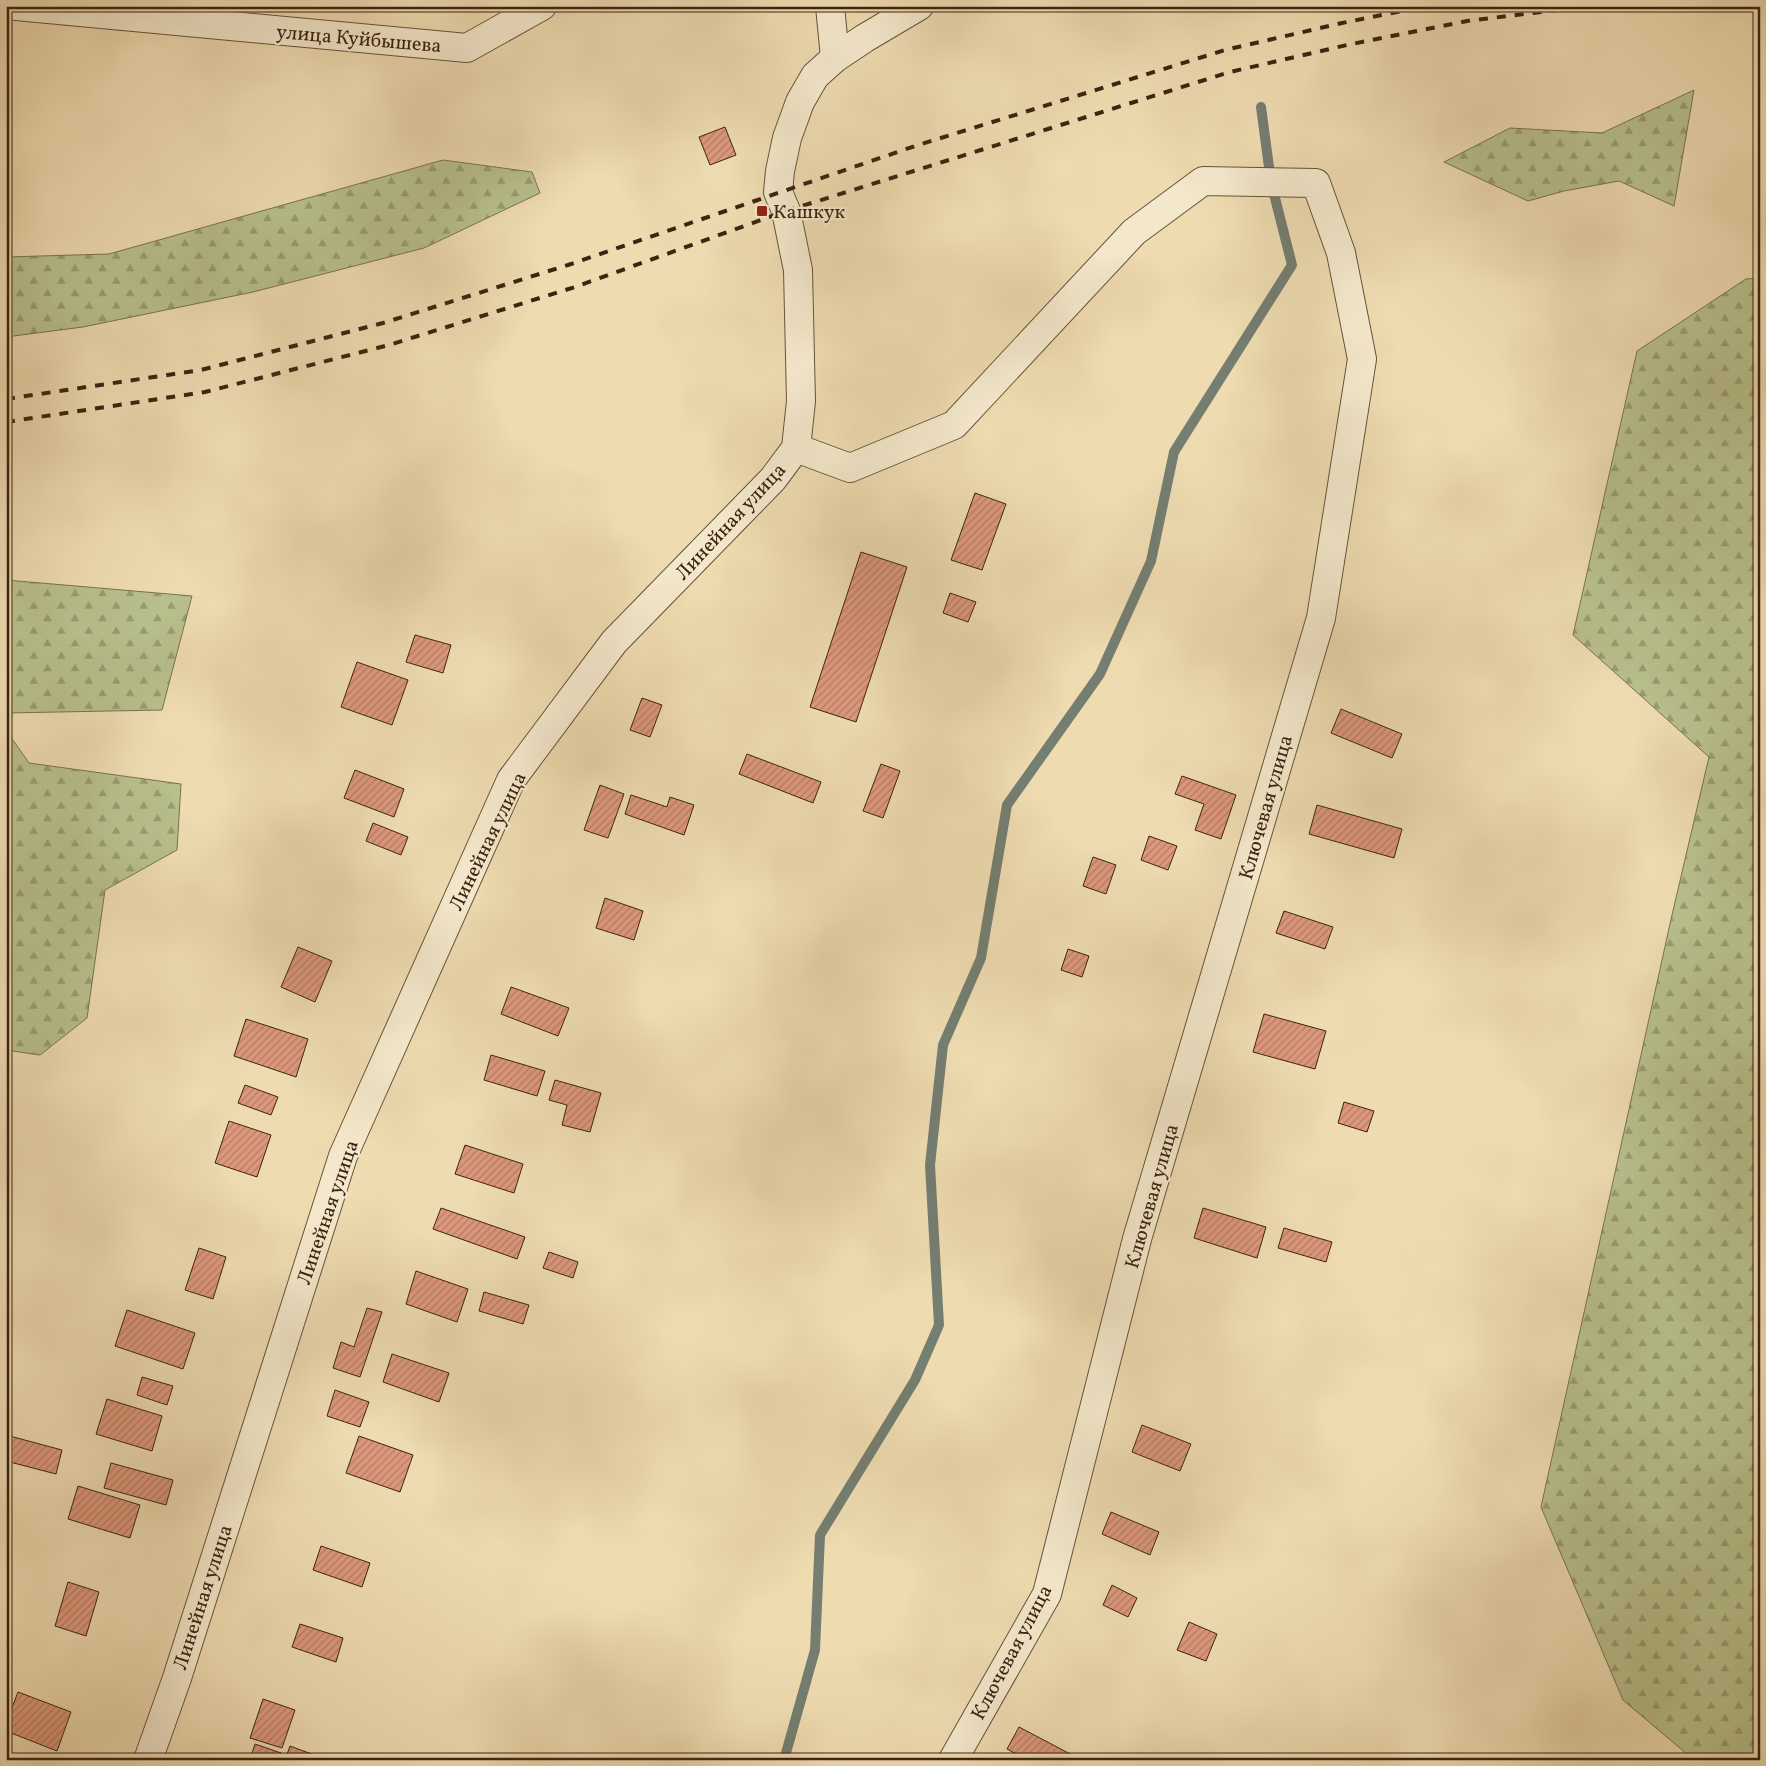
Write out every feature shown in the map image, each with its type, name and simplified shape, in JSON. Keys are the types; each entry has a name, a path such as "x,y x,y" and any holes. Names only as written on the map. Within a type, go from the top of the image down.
{"street":[{"name":"улица Куйбышева","path":"16,6 467,48 542,6"},
{"path":"830,6 835,58"},
{"path":"865,38 881,6"},
{"name":"Линейная улица","path":"149,1759 177,1678 343,1156 511,780 614,642 773,479 796,448 801,401 798,270 786,211 778,192 780,171 788,138 800,102 814,76 835,58 919,6"},
{"name":"Ключевая улица","path":"796,448 850,468 954,425 1134,232 1202,181 1316,183 1341,253 1362,359 1321,618 1137,1239 1047,1594 953,1760"}],"green space":[{"path":"1694,90 1674,206 1619,181 1564,191 1528,201 1444,162 1510,128 1602,133"},
{"path":"443,160 532,172 540,193 424,248 253,292 83,327 6,337 6,257 109,254"},
{"path":"1760,278 1760,1760 1694,1760 1623,1700 1541,1507 1672,915 1709,757 1573,635 1637,351 1746,279"},
{"path":"6,580 192,596 162,710 6,713"},
{"path":"6,730 29,763 181,784 177,850 105,890 87,1018 40,1055 6,1050"}],"building":[{"path":"725,127 736,155 710,165 699,137"},
{"path":"975,493 1006,504 982,570 951,560"},
{"path":"861,552 907,567 856,722 810,707"},
{"path":"950,593 976,602 968,622 943,613"},
{"path":"415,635 451,645 443,673 406,662"},
{"path":"357,662 408,680 392,725 341,707"},
{"path":"642,698 662,705 650,737 630,730"},
{"path":"1341,709 1402,734 1392,758 1331,733"},
{"path":"747,754 821,782 813,803 739,774"},
{"path":"881,764 900,771 883,818 863,811"},
{"path":"355,770 404,789 394,817 344,798"},
{"path":"1182,776 1236,795 1221,839 1195,830 1204,804 1175,794"},
{"path":"600,785 624,794 608,838 584,830"},
{"path":"631,795 667,807 670,797 694,805 684,835 625,814"},
{"path":"1317,805 1402,829 1394,858 1309,834"},
{"path":"373,823 408,837 401,855 366,841"},
{"path":"1149,836 1177,846 1168,870 1141,860"},
{"path":"1093,857 1116,865 1106,894 1083,886"},
{"path":"605,898 643,911 634,940 596,928"},
{"path":"1284,911 1333,927 1325,949 1276,933"},
{"path":"298,947 332,961 315,1002 281,987"},
{"path":"1068,949 1089,956 1082,977 1061,970"},
{"path":"511,987 569,1008 558,1036 501,1014"},
{"path":"1264,1014 1326,1031 1315,1069 1253,1052"},
{"path":"246,1019 308,1039 296,1077 234,1056"},
{"path":"491,1055 545,1071 537,1096 484,1080"},
{"path":"555,1080 601,1093 590,1132 562,1125 567,1105 549,1100"},
{"path":"245,1085 278,1097 271,1115 238,1103"},
{"path":"1344,1102 1374,1111 1367,1132 1338,1123"},
{"path":"229,1121 271,1135 257,1177 215,1163"},
{"path":"465,1145 523,1164 514,1193 455,1174"},
{"path":"441,1208 525,1237 517,1259 433,1229"},
{"path":"1203,1208 1266,1227 1257,1258 1194,1238"},
{"path":"1284,1228 1332,1242 1326,1262 1278,1248"},
{"path":"199,1248 226,1257 213,1299 185,1290"},
{"path":"549,1252 578,1262 573,1278 543,1268"},
{"path":"416,1271 468,1289 457,1322 406,1304"},
{"path":"484,1292 529,1305 523,1324 479,1311"},
{"path":"367,1308 382,1312 360,1377 333,1368 341,1342 354,1347"},
{"path":"127,1310 195,1333 183,1369 115,1346"},
{"path":"392,1354 449,1373 439,1402 383,1382"},
{"path":"142,1377 173,1386 167,1405 137,1395"},
{"path":"335,1390 369,1402 360,1427 327,1416"},
{"path":"107,1399 162,1416 152,1451 96,1434"},
{"path":"1142,1425 1191,1444 1180,1471 1132,1452"},
{"path":"6,1435 62,1450 56,1474 6,1461"},
{"path":"359,1436 413,1455 400,1492 346,1473"},
{"path":"111,1463 173,1480 166,1505 104,1488"},
{"path":"78,1486 140,1505 130,1538 68,1519"},
{"path":"1111,1512 1159,1532 1150,1555 1102,1534"},
{"path":"321,1546 370,1563 362,1587 313,1570"},
{"path":"68,1582 99,1592 86,1636 55,1626"},
{"path":"1112,1585 1137,1598 1128,1617 1103,1605"},
{"path":"1189,1622 1217,1634 1206,1661 1177,1650"},
{"path":"300,1624 343,1638 336,1662 292,1647"},
{"path":"18,1692 71,1712 57,1751 6,1731 6,1723"},
{"path":"263,1699 295,1710 282,1748 250,1738"},
{"path":"1019,1727 1074,1756 1072,1760 1027,1760 1007,1749"},
{"path":"255,1744 281,1753 278,1760 250,1760"},
{"path":"290,1746 325,1759 325,1760 285,1760"}],"waterway":[{"path":"784,1760 815,1650 820,1535 915,1380 939,1325 930,1165 943,1045 981,958 1007,805 1100,674 1151,561 1174,452 1292,265 1271,182 1261,107"}],"railway":[{"path":"6,399 201,370 383,323 568,265 915,146 1225,50 1427,6"},
{"path":"6,422 205,392 389,345 575,287 786,211 1230,72 1347,45 1467,21 1590,6"}],"place":[{"name":"Кашкук","path":"762,211"}]}
